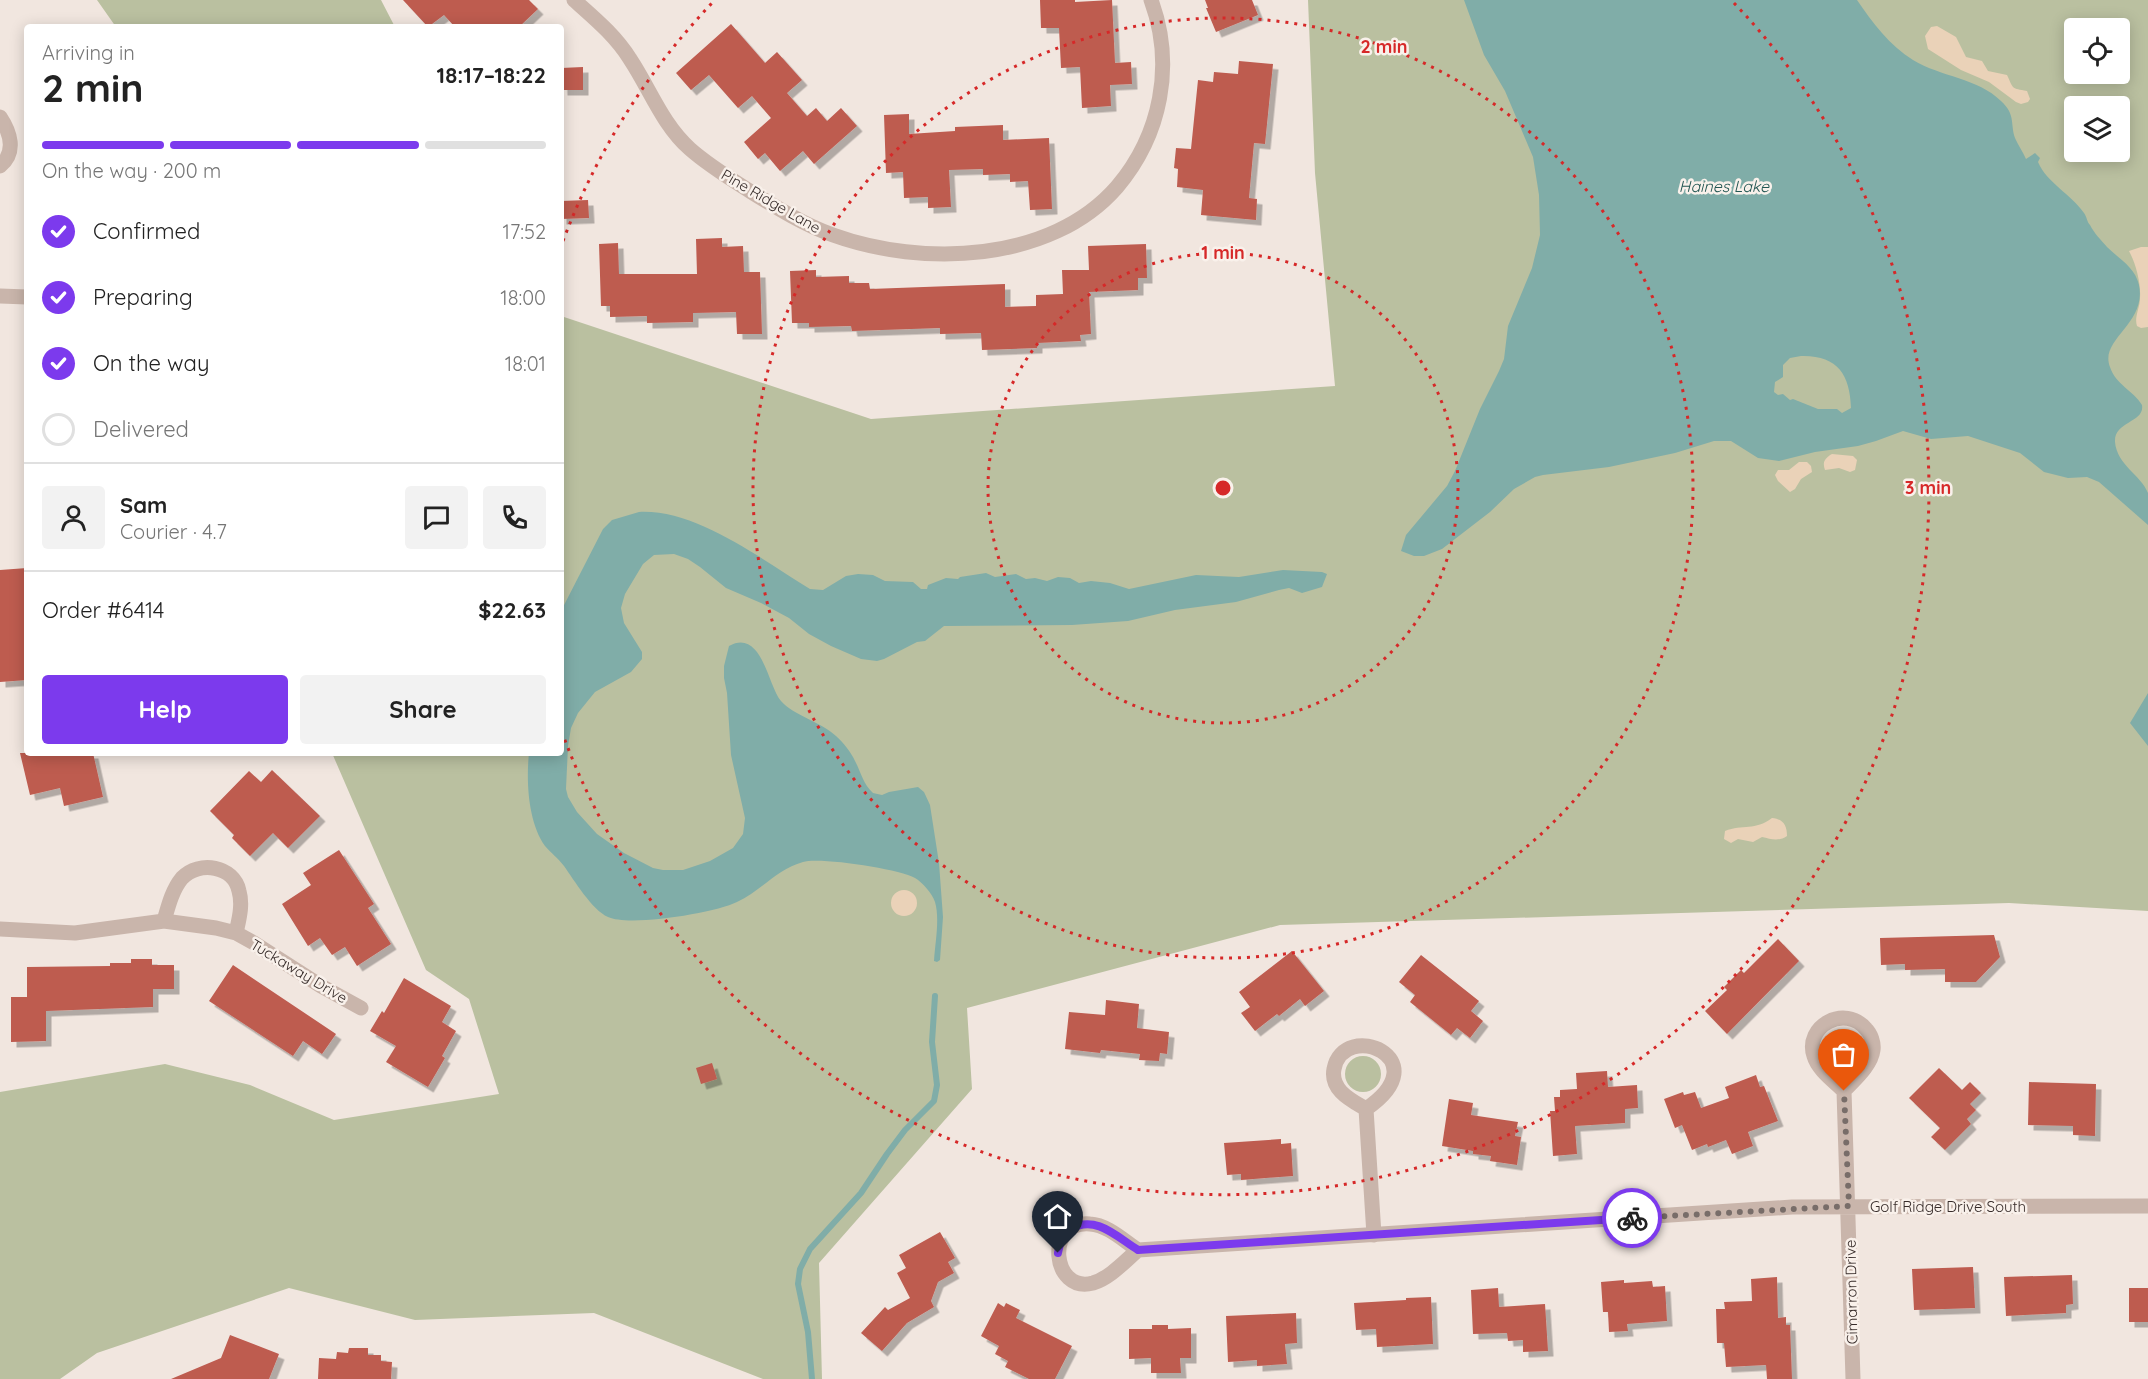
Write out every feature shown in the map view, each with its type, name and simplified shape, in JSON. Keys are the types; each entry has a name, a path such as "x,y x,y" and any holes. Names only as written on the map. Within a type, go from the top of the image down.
{"street":[{"name":"Pine Ridge Lane","path":"573,0 617,41 640,74 656,105 675,133 688,148 716,170 775,207 820,230 878,248 932,253 1001,249 1037,241 1077,222 1097,207 1116,187 1143,150 1158,107 1163,62 1161,37 1151,0"},
{"path":"0,117 11,139 9,152 0,166"},
{"path":"0,296 24,297"},
{"name":"Tuckaway Drive","path":"164,921 177,885 183,877 190,871 211,867 230,874 239,889 241,908 236,933"},
{"name":"Tuckaway Drive","path":"0,929 75,933 164,921 216,928 236,933 321,986 362,1008"},
{"path":"1846,1017 1856,1020 1869,1032 1873,1050 1868,1062 1844,1091 1816,1062 1812,1045 1819,1029 1826,1023 1846,1017"},
{"path":"1366,1045 1385,1053 1391,1061 1394,1082 1380,1100 1366,1109 1339,1090 1334,1081 1333,1071 1336,1062 1347,1050 1366,1045"},
{"name":"Cimarron Drive","path":"1844,1091 1853,1379"},
{"path":"1366,1109 1374,1235"},
{"name":"Golf Ridge Drive South","path":"1138,1250 1781,1208 2148,1206"},
{"path":"1089,1223 1101,1226 1138,1250 1101,1279 1091,1284 1070,1278 1063,1271 1058,1253 1061,1240 1066,1232 1076,1226 1089,1223"}],"green space":[{"path":"97,0 381,0 393,24 114,24"},
{"path":"1308,0 2148,0 2148,911 2009,903 1280,925 967,1008 972,1089 819,1263 822,1379 763,1379 594,1313 415,1320 289,1288 97,1353 60,1379 0,1379 0,1092 165,1064 250,1085 334,1120 499,1094 469,999 426,970 333,756 564,756 564,317 871,419 1335,386 1315,173"},
{"path":"1842,1029 1855,1034 1860,1047 1855,1060 1842,1065 1829,1060 1824,1047 1829,1034"},
{"path":"1363,1056 1376,1061 1381,1074 1376,1087 1363,1092 1350,1087 1345,1074 1350,1061"}],"sand":[{"path":"1937,26 1956,37 1966,57 1982,61 1988,71 2007,75 2014,88 2027,91 2030,99 2028,102 2021,104 2016,102 1989,82 1961,70 1928,49 1925,36 1931,27"},
{"path":"2148,247 2148,327 2141,328 2136,323 2140,298 2139,280 2129,251"},
{"path":"1832,454 1853,456 1857,460 1855,470 1850,472 1839,468 1825,470 1825,460"},
{"path":"1799,462 1807,462 1812,472 1801,479 1795,489 1790,492 1775,475 1778,470 1789,470"},
{"path":"1772,818 1784,823 1787,836 1778,839 1762,837 1753,842 1738,839 1731,843 1724,839 1725,831 1760,825"},
{"path":"904,890 913,894 917,903 913,912 904,916 895,912 891,903 895,894"}],"water":[{"name":"Haines Lake","path":"1464,0 1857,0 1882,33 1913,60 1992,93 2009,111 2015,138 2026,159 2035,153 2040,158 2038,162 2047,176 2079,206 2098,236 2130,268 2137,279 2140,299 2136,310 2116,339 2108,357 2116,378 2142,405 2139,415 2119,430 2115,442 2120,457 2148,493 2148,525 2099,482 2087,477 2068,478 2044,472 2020,453 1968,436 1931,439 1903,431 1858,446 1815,452 1779,461 1758,458 1731,441 1714,441 1675,453 1609,467 1543,475 1514,489 1490,512 1442,549 1424,556 1414,556 1401,551 1406,535 1447,486 1499,371 1504,359 1508,326 1532,268 1540,235 1539,195 1533,157 1505,91 1484,55","holes":["1790,358 1824,359 1839,369 1848,385 1851,408 1842,413 1837,409 1818,409 1774,392 1775,382 1783,377 1783,365"]},
{"path":"639,512 661,513 683,519 728,538 810,589 823,590 846,576 858,574 873,575 885,581 913,582 921,589 927,589 928,585 946,578 958,579 986,573 995,577 1016,574 1026,579 1035,578 1047,581 1058,577 1070,578 1079,583 1091,581 1110,583 1129,589 1196,575 1239,577 1283,570 1327,574 1322,587 1302,593 1289,588 1236,602 1175,610 1128,621 1072,625 944,626 925,641 917,642 877,661 861,659 831,646 809,634 789,618 726,588 688,559 674,554 654,555 643,564 625,594 621,608 624,623 642,652 642,659 631,672 595,692 578,713 571,728 566,789 577,812 597,834 624,853 653,868 683,870 710,861 733,848 743,834 745,818 731,755 724,666 729,646 740,643 749,645 757,652 781,701 839,738 847,747 864,782 873,793 882,795 918,787 924,792 930,805 939,863 943,917 940,960 937,962 934,961 937,923 935,902 924,885 906,875 842,862 803,862 785,870 746,897 726,906 652,920 619,920 608,917 596,908 562,863 545,846 535,825 529,801 529,756 564,756 564,605 603,529 612,520"},
{"path":"2148,693 2148,746 2130,723"}],"building":[{"path":"403,0 529,0 538,9 522,24 452,24 444,15 432,24 425,24"},
{"path":"1040,0 1075,0 1075,2 1112,0 1115,63 1131,62 1132,84 1110,85 1111,106 1082,108 1080,67 1061,68 1059,28 1041,28"},
{"path":"1205,0 1252,0 1258,15 1216,32"},
{"path":"731,24 765,63 777,52 802,80 787,93 807,116 816,108 827,121 841,108 857,126 814,164 803,151 780,171 765,153 758,159 744,142 771,118 752,96 738,108 709,75 691,90 676,73"},
{"path":"1239,61 1273,64 1265,144 1254,143 1249,198 1257,199 1256,220 1201,215 1203,190 1177,187 1178,169 1174,168 1176,148 1191,149 1198,80 1213,82 1214,72 1238,74"},
{"path":"583,67 583,90 564,90 564,68"},
{"path":"909,114 909,134 955,131 955,127 1003,125 1003,140 1049,138 1052,209 1030,210 1028,181 1010,182 1010,174 983,175 983,169 949,170 951,207 928,208 928,197 904,198 903,172 886,173 884,115"},
{"path":"588,200 589,218 564,219 564,201"},
{"path":"722,238 722,247 743,246 744,272 760,272 762,334 737,334 736,312 693,313 693,322 647,323 647,316 610,317 610,306 601,306 599,244 618,243 619,274 697,274 696,239"},
{"path":"1146,244 1147,278 1138,278 1138,290 1089,292 1091,334 1080,335 1081,341 1037,343 1037,348 982,350 981,333 940,334 940,328 852,331 851,326 809,327 809,323 792,323 790,271 816,270 816,277 849,276 849,283 869,283 870,289 1005,284 1005,307 1036,306 1036,295 1063,294 1062,270 1089,270 1088,246"},
{"path":"24,568 24,680 0,682 0,570"},
{"path":"20,753 24,753 24,756 94,756 103,797 64,806 60,788 30,795"},
{"path":"272,770 320,816 288,848 273,833 250,856 232,838 234,835 210,811 249,771 261,782"},
{"path":"339,850 374,904 368,908 391,944 357,966 345,947 332,955 320,938 308,946 282,904 311,885 303,873"},
{"path":"1994,935 2000,957 1976,982 1945,982 1945,969 1905,970 1905,964 1881,965 1880,938"},
{"path":"1778,939 1799,961 1727,1034 1705,1011 1727,990 1724,987 1741,970 1744,973"},
{"path":"1292,951 1324,991 1305,1006 1300,999 1255,1031 1241,1013 1250,1007 1239,992"},
{"path":"1421,955 1479,1001 1471,1011 1483,1021 1470,1038 1457,1028 1451,1035 1410,1002 1415,995 1399,982"},
{"path":"131,959 152,959 152,965 174,965 174,989 153,989 153,1007 46,1011 46,1041 11,1042 11,997 27,997 27,967 110,966 110,963 131,963"},
{"path":"233,965 336,1034 322,1054 303,1041 293,1056 209,1001"},
{"path":"404,978 451,1006 442,1022 456,1031 442,1056 445,1058 428,1087 386,1062 396,1046 370,1031 382,1011 384,1013"},
{"path":"1106,1000 1139,1004 1137,1028 1169,1032 1167,1054 1160,1053 1159,1061 1139,1060 1140,1054 1065,1049 1069,1012 1105,1015"},
{"path":"712,1063 717,1079 701,1084 696,1068"},
{"path":"1939,1068 1962,1090 1970,1082 1981,1093 1970,1104 1976,1110 1967,1119 1971,1124 1945,1150 1931,1137 1940,1128 1909,1098"},
{"path":"1607,1071 1608,1087 1637,1085 1638,1108 1625,1109 1625,1123 1575,1126 1577,1154 1553,1156 1550,1111 1555,1111 1554,1097 1560,1097 1560,1090 1577,1089 1576,1073"},
{"path":"1756,1075 1760,1087 1764,1086 1778,1121 1748,1132 1753,1146 1732,1154 1726,1140 1692,1150 1682,1125 1675,1128 1664,1099 1683,1092 1684,1095 1695,1092 1701,1108 1729,1098 1725,1087"},
{"path":"2029,1082 2096,1084 2095,1136 2073,1135 2073,1126 2028,1125"},
{"path":"1449,1099 1473,1103 1471,1115 1518,1122 1515,1136 1521,1137 1517,1165 1490,1161 1491,1156 1473,1154 1473,1151 1442,1146"},
{"path":"1281,1139 1281,1144 1291,1143 1293,1176 1241,1180 1241,1174 1227,1175 1224,1143"},
{"path":"940,1232 955,1258 948,1262 954,1273 938,1282 931,1301 934,1307 907,1323 882,1351 861,1333 885,1307 888,1310 910,1298 897,1273 906,1268 899,1255"},
{"path":"1973,1267 1975,1308 1914,1310 1912,1269"},
{"path":"2072,1275 2073,1304 2066,1305 2066,1313 2006,1316 2004,1277"},
{"path":"1777,1277 1778,1318 1786,1317 1786,1325 1790,1325 1792,1379 1767,1379 1766,1365 1726,1367 1724,1343 1717,1343 1716,1309 1725,1309 1724,1302 1752,1301 1751,1279"},
{"path":"1624,1280 1624,1283 1652,1281 1653,1287 1665,1286 1667,1321 1627,1324 1628,1331 1609,1332 1608,1312 1603,1312 1601,1282"},
{"path":"1498,1288 1499,1307 1545,1304 1548,1351 1523,1352 1523,1340 1508,1341 1507,1333 1473,1334 1471,1290"},
{"path":"2129,1288 2148,1288 2148,1322 2129,1322"},
{"path":"1431,1297 1433,1344 1377,1347 1376,1329 1356,1330 1354,1303"},
{"path":"998,1303 1004,1307 1006,1303 1020,1310 1016,1318 1072,1346 1055,1379 1029,1379 1005,1367 1008,1361 995,1354 999,1346 981,1336"},
{"path":"1296,1313 1297,1343 1285,1344 1287,1364 1257,1366 1257,1360 1228,1362 1226,1316"},
{"path":"1152,1325 1168,1325 1168,1329 1191,1328 1191,1358 1180,1358 1181,1373 1151,1373 1151,1358 1129,1359 1129,1329 1152,1329"},
{"path":"230,1335 279,1354 269,1379 171,1379 221,1358"},
{"path":"349,1348 368,1348 368,1355 381,1355 381,1361 392,1362 391,1379 318,1379 319,1358 336,1359 337,1352 348,1353"}],"waterway":[{"path":"812,1379 808,1332 798,1284 800,1269 810,1249 861,1193 905,1130 934,1101 937,1085 932,1042 935,996"}],"way so far":[{"path":"1632,1218 1849,1206 1844,1091"}],"route":[{"path":"1058,1253 1061,1240 1066,1232 1076,1226 1089,1223 1101,1226 1138,1250 1632,1218"}]}
